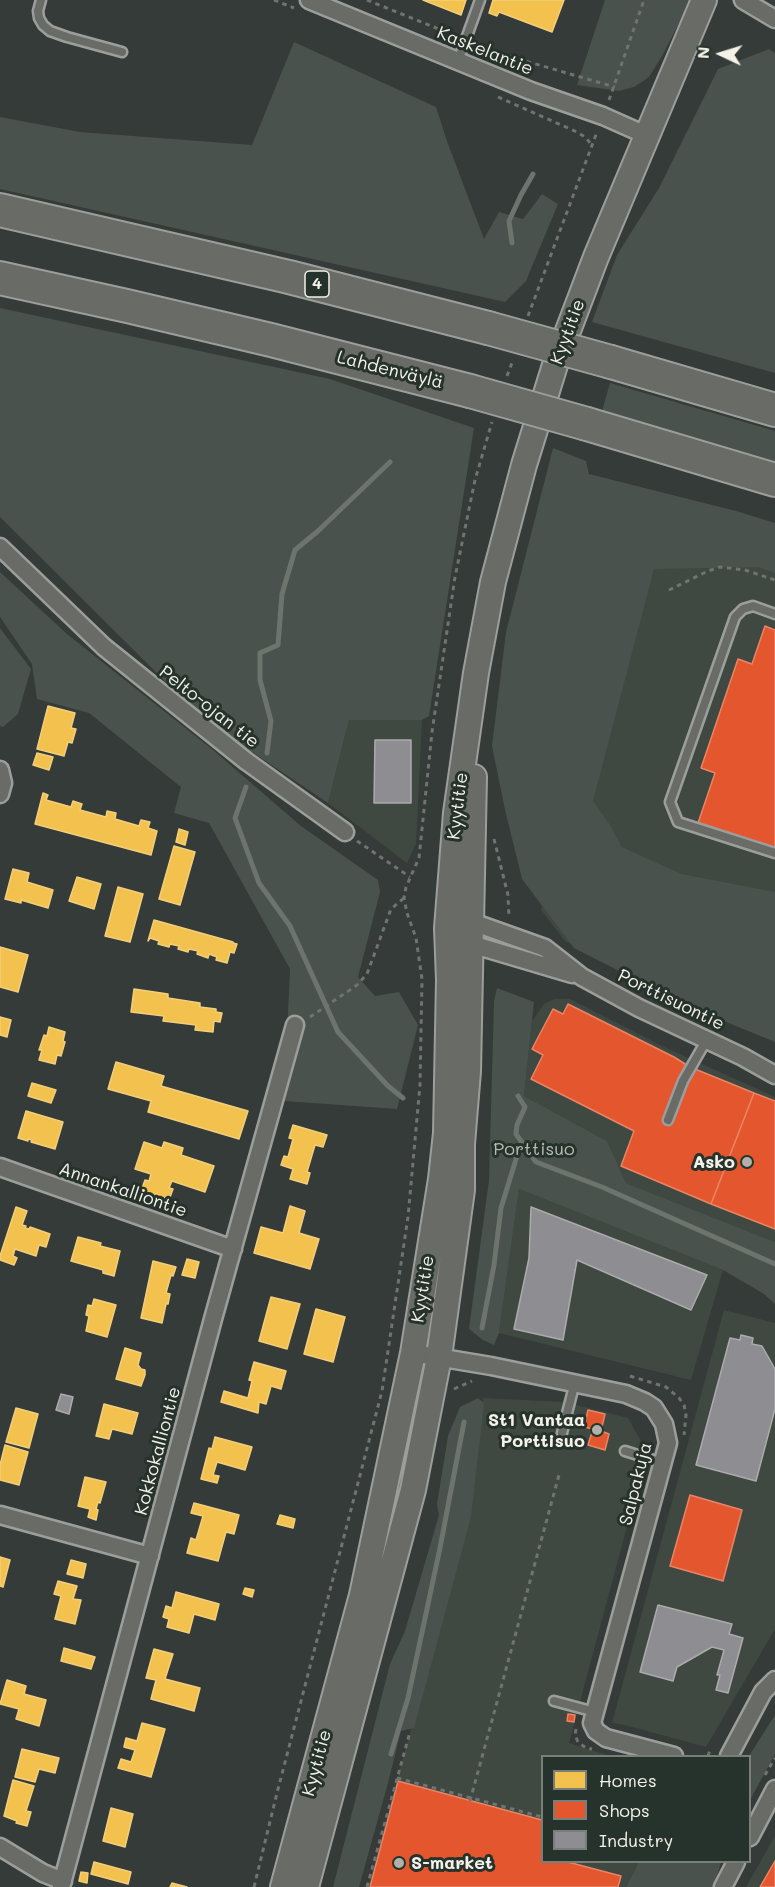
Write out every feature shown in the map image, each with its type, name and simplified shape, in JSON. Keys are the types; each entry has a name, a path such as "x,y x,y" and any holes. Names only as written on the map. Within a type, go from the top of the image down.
{"highway":[{"name":"4","path":"0,210 289,277 488,328 766,405"},
{"name":"Lahdenväylä","path":"0,278 260,337 470,391 775,480"}],"main road":[{"name":"Kyytitie","path":"283,1887 362,1595 413,1353 441,1179 446,1132 449,980 447,928 456,813 493,582 524,465 555,365 596,257 704,0"},
{"name":"Kyytitie","path":"306,1887 412,1490 439,1357 462,1190 462,1144 468,1071 476,679"}],"street":[{"name":"Kaskelantie","path":"309,0 531,92 603,116 648,136"},
{"path":"743,0 775,19"},
{"name":"Pelto-ojan tie","path":"0,548 113,654 246,761 345,832"},
{"path":"0,770 3,783 0,794"},
{"name":"Porttisuontie","path":"447,928 545,948 582,977 639,1008 743,1057 775,1075"},
{"name":"Kokkokalliontie","path":"62,1884 295,1025"},
{"name":"Porttisuontie","path":"743,1057 775,1062"},
{"name":"Annankalliontie","path":"0,1167 233,1249"},
{"name":"Salpakuja","path":"413,1353 574,1382 626,1394 654,1408 664,1424 668,1443 595,1712"},
{"path":"0,1515 150,1556"},
{"path":"730,1755 763,1692 775,1680"},
{"path":"595,1712 592,1723 596,1731 606,1738 654,1754"},
{"path":"751,1835 775,1789"},
{"path":"0,1847 62,1884"},
{"path":"723,1887 735,1863"}],"lane":[{"path":"41,0 39,18 43,26 50,31 122,52"},
{"path":"458,61 480,0"},
{"path":"775,614 753,606 743,609 735,617 670,802 678,822 775,853"},
{"path":"668,1120 683,1081 706,1041"},
{"path":"562,1433 574,1382"},
{"path":"625,1451 663,1463"},
{"path":"554,1701 595,1712"}],"path":[{"path":"367,0 508,56 615,87"},
{"path":"669,590 720,567 745,570 775,580"},
{"path":"345,832 410,878"},
{"path":"497,851 508,895 509,910"},
{"path":"254,1887 285,1759 382,1391 408,1217 420,1085 422,979 420,957 404,898 406,887 417,864"},
{"path":"314,1015 357,985 367,974 391,909 404,898"},
{"path":"471,1799 559,1475"},
{"path":"367,1887 410,1732"},
{"path":"708,1755 710,1750"},
{"path":"396,1778 541,1816"}],"shaded area":[{"path":"594,526 775,568 775,908 649,982 565,941 541,910"},
{"path":"349,720 422,720 416,844 407,863 328,803"},
{"path":"554,999 570,999 662,1046 775,1097 775,1242 626,1183 607,1141 524,1096 532,1021 544,1004"},
{"path":"519,1189 723,1270 691,1380 499,1333"},
{"path":"724,1310 775,1323 775,1629 706,1747 612,1723"},
{"path":"483,1398 564,1402 628,1418 647,1452 569,1743 607,1755 541,1755 541,1863 638,1863 626,1887 368,1887 466,1526"},
{"path":"775,1836 775,1887 746,1887"}],"green space":[{"path":"605,0 691,0 649,77 634,87 619,91 577,85"},
{"path":"294,42 436,107 484,239 499,212 523,219 542,194 558,204 526,281 505,302 0,189 0,117 80,132 252,145"},
{"path":"769,49 775,53 775,373 592,322 617,255 659,188 718,69"},
{"path":"0,308 330,379 474,428 429,716 422,720 349,720 328,803 203,719 0,517"},
{"path":"610,383 775,431 775,463 602,411"},
{"path":"553,448 586,461 589,474 775,523 775,573 758,567 654,569 593,801 622,847 681,874 775,892 775,1042 692,1008 574,948 522,879 492,746 506,632"},
{"path":"0,572 67,634 213,750 301,826 378,880 380,892 358,977 375,996 399,992 418,1025 397,1109 284,1101 290,969 209,823 174,813 181,787 89,713 37,699 32,664 0,617"},
{"path":"0,628 31,669 18,714 3,727 0,726"},
{"name":"Porttisuo","path":"497,988 534,1002 524,1096 607,1141 626,1183 775,1242 775,1304 764,1294 723,1270 519,1189 499,1333 494,1345 469,1329 489,1180 494,1001"},
{"path":"478,1398 484,1403 471,1517 414,1728 401,1731 359,1887 333,1887 390,1664 405,1631 439,1515 437,1504 448,1436 460,1407"},
{"path":"775,1715 775,1754 751,1798 750,1755"},
{"path":"638,1863 721,1863 714,1887 626,1887"}],"building: Homes":[{"path":"423,0 466,0 461,15"},
{"path":"493,0 564,0 552,32 499,12 497,16 489,13"},
{"path":"48,706 75,713 71,728 76,729 72,743 68,742 64,756 37,749"},
{"path":"37,753 53,757 49,770 33,765"},
{"path":"43,793 48,795 46,800 71,807 73,801 82,804 80,810 106,817 107,811 116,813 115,819 139,826 141,820 150,822 148,828 157,831 151,855 35,824"},
{"path":"179,829 188,832 185,845 176,842"},
{"path":"174,846 195,852 180,905 159,899"},
{"path":"13,869 29,873 27,882 53,890 48,908 21,900 21,903 5,899"},
{"path":"77,877 101,884 94,909 69,901"},
{"path":"118,887 143,894 130,942 105,936"},
{"path":"154,920 233,942 237,944 234,953 230,952 227,963 216,960 217,957 209,954 208,958 197,954 198,951 189,949 188,952 178,949 179,946 170,944 169,947 158,944 159,941 150,938 148,941"},
{"path":"0,947 28,955 18,992 0,987"},
{"path":"134,989 168,994 168,998 200,1003 200,1007 216,1009 216,1012 222,1013 220,1022 214,1021 213,1032 195,1030 196,1025 163,1021 164,1016 131,1012"},
{"path":"0,1017 11,1020 7,1037 0,1035"},
{"path":"49,1027 65,1032 61,1056 57,1055 55,1064 39,1060 42,1050 39,1050"},
{"path":"116,1062 164,1076 161,1086 248,1111 239,1139 148,1112 151,1101 108,1089"},
{"path":"32,1083 56,1090 51,1103 28,1096"},
{"path":"26,1111 63,1122 55,1149 31,1142 32,1140 18,1138"},
{"path":"293,1125 327,1135 323,1147 315,1145 307,1172 310,1173 307,1184 290,1179 293,1169 281,1165 284,1156 288,1157 293,1139 289,1138"},
{"path":"144,1142 162,1148 164,1142 183,1148 181,1155 214,1166 205,1192 172,1181 169,1188 173,1189 169,1200 141,1191 145,1180 149,1181 151,1174 135,1169"},
{"path":"290,1206 305,1211 299,1233 319,1239 310,1269 254,1253 261,1227 283,1233"},
{"path":"16,1207 27,1211 22,1225 26,1226 25,1228 30,1227 50,1234 46,1247 39,1245 36,1256 15,1249 13,1256 17,1258 14,1265 0,1260 0,1256"},
{"path":"78,1237 120,1251 114,1276 103,1273 103,1270 71,1261"},
{"path":"187,1259 199,1262 195,1278 182,1275"},
{"path":"153,1261 176,1267 166,1293 170,1294 162,1323 141,1318"},
{"path":"271,1297 300,1304 287,1349 259,1341"},
{"path":"94,1299 116,1305 107,1337 86,1331 89,1316 86,1315 88,1305 92,1306"},
{"path":"316,1309 345,1317 333,1362 304,1354"},
{"path":"125,1348 141,1353 138,1365 145,1370 145,1375 141,1386 116,1379"},
{"path":"254,1362 286,1371 281,1389 271,1386 266,1404 259,1402 258,1413 221,1402 224,1391 248,1398 252,1381 249,1380"},
{"path":"104,1404 138,1413 132,1434 112,1429 109,1439 96,1436"},
{"path":"16,1408 38,1414 29,1448 6,1442"},
{"path":"215,1437 252,1447 245,1470 217,1462 213,1475 219,1476 217,1483 201,1479 209,1448 212,1449"},
{"path":"5,1445 28,1452 19,1485 0,1480 0,1465"},
{"path":"85,1477 106,1482 96,1509 98,1510 96,1520 88,1517 90,1509 78,1506"},
{"path":"194,1503 239,1515 234,1534 226,1532 218,1561 187,1553 191,1538 196,1540 203,1516 191,1513"},
{"path":"280,1515 295,1519 293,1528 277,1524"},
{"path":"0,1557 10,1560 3,1587 0,1586"},
{"path":"71,1560 86,1564 83,1578 67,1574"},
{"path":"58,1581 77,1586 73,1599 81,1600 75,1624 55,1619 61,1596 54,1594"},
{"path":"245,1588 254,1590 252,1597 243,1594"},
{"path":"176,1592 219,1604 215,1620 194,1614 189,1633 167,1627 169,1619 163,1617 166,1606 172,1608"},
{"path":"64,1648 95,1657 91,1669 61,1661"},
{"path":"154,1649 173,1654 165,1679 200,1688 194,1711 151,1699 156,1680 146,1678"},
{"path":"7,1680 26,1686 24,1694 46,1700 39,1726 16,1719 19,1709 0,1704"},
{"path":"142,1723 165,1729 151,1777 118,1768 121,1759 131,1762 135,1750 124,1747 126,1738 137,1741"},
{"path":"22,1749 59,1758 55,1773 39,1769 35,1782 15,1777"},
{"path":"13,1780 34,1786 26,1811 31,1812 27,1826 4,1816"},
{"path":"111,1808 133,1814 125,1847 103,1841"},
{"path":"94,1862 131,1872 128,1884 91,1874"},
{"path":"81,1872 88,1873 87,1883 79,1881"},
{"path":"172,1883 187,1887 170,1887"}],"building: Shops":[{"path":"765,626 775,630 775,850 698,823 715,773 701,768 738,659 752,664"},
{"path":"568,1004 690,1067 754,1093 711,1204 621,1166 634,1131 531,1079 543,1055 532,1049 553,1009 563,1014"},
{"path":"754,1093 775,1101 775,1229 711,1204"},
{"name":"St1 Vantaa Porttisuo","path":"588,1410 605,1414 601,1431 609,1434 605,1450 588,1445 593,1429 584,1427"},
{"path":"690,1495 742,1510 723,1581 670,1566"},
{"path":"568,1714 575,1715 574,1722 567,1721"},
{"path":"398,1781 541,1820 541,1863 572,1863 621,1876 618,1887 370,1887"},
{"path":"775,1861 775,1887 760,1887"}],"building: Industry":[{"path":"375,740 411,740 411,803 374,803"},
{"path":"531,1207 707,1275 691,1310 577,1260 563,1340 514,1329 529,1258"},
{"path":"741,1335 753,1338 752,1344 762,1346 775,1369 775,1409 756,1481 696,1465 730,1338 740,1340"},
{"path":"61,1394 73,1397 69,1414 56,1410"},
{"path":"658,1605 732,1624 729,1634 743,1638 728,1693 716,1690 720,1675 717,1675 724,1650 712,1647 677,1667 673,1681 640,1672"}],"waterway":[{"path":"512,243 509,221 533,174"},
{"path":"267,753 271,721 260,680 260,653 278,645 282,594 295,550 390,462"},
{"path":"246,787 235,818 259,883 290,926 338,1032 388,1086 403,1098"},
{"path":"518,1096 525,1107 517,1125 516,1134 536,1162 602,1187 775,1264"},
{"path":"482,1328 494,1265 501,1208 521,1143"},
{"path":"391,1754 408,1698 464,1422"}],"place":[{"name":"Asko","path":"747,1162"},
{"name":"St1 Vantaa Porttisuo","path":"597,1430"},
{"name":"S-market","path":"399,1863"}]}
